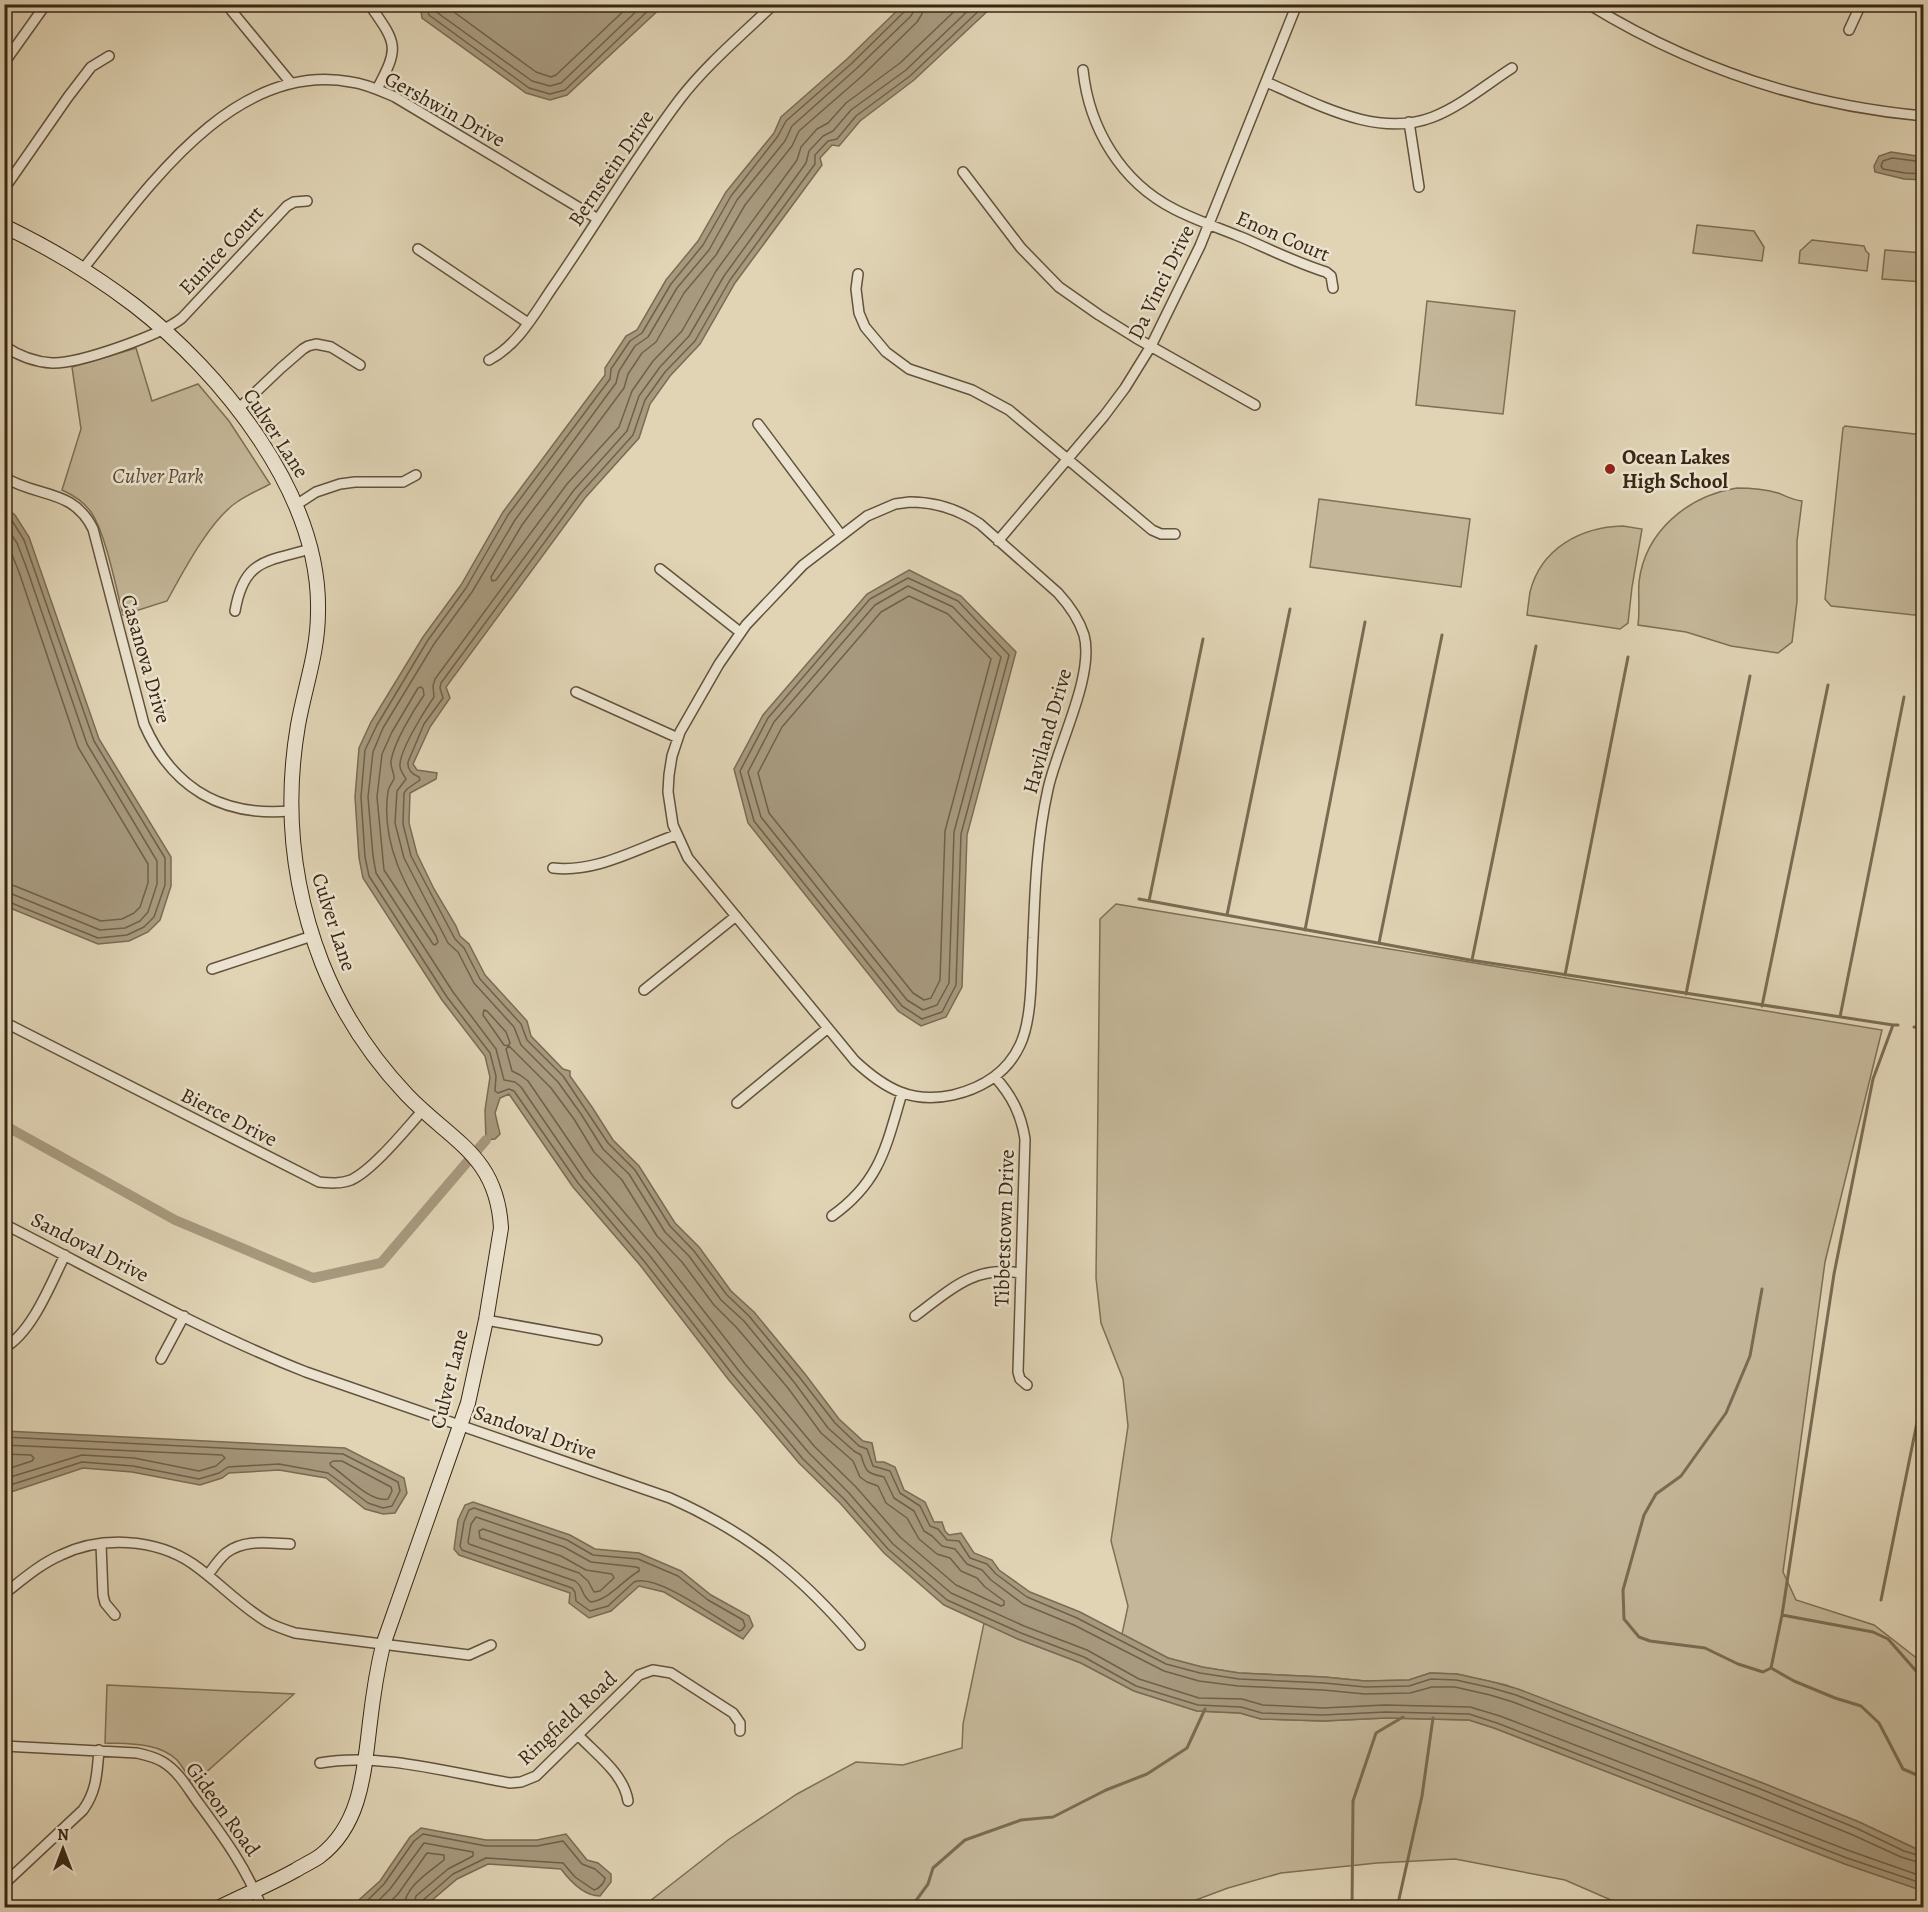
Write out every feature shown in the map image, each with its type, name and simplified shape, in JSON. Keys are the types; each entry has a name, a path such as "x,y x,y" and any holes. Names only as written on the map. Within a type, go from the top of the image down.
{"street":[{"path":"4,63 46,4"},
{"path":"226,4 291,83"},
{"path":"369,4 388,31 393,49 392,60 377,89"},
{"name":"Bernstein Drive","path":"489,360 508,348 528,323 681,98 703,72 774,4"},
{"name":"Da Vinci Drive","path":"998,541 1069,459 1125,388 1151,346 1209,224 1297,4"},
{"path":"1588,4 1629,29 1678,53 1756,83 1829,103 1923,116"},
{"path":"1849,30 1861,4"},
{"path":"4,189 74,89 91,68 109,56"},
{"path":"1266,82 1351,117 1376,122 1408,122 1431,118 1444,112 1512,68"},
{"name":"Enon Court","path":"1083,70 1085,91 1096,125 1112,153 1130,177 1158,200 1172,208 1326,272 1331,276 1334,288"},
{"name":"Gershwin Drive","path":"82,269 158,176 196,138 247,101 263,93 291,83 324,79 343,80 377,89 395,97 598,219"},
{"path":"1408,122 1419,188"},
{"path":"963,172 1021,248 1059,287 1099,315 1255,405"},
{"name":"Eunice Court","path":"4,346 28,359 62,363 109,351 164,330 182,318 287,206 294,202 307,201"},
{"name":"Culver Lane","path":"4,226 44,245 82,269 135,305 164,330 195,360 237,410 267,451 285,482 296,505 310,549 318,594 313,665 293,754 290,811 302,904 312,936 333,987 353,1025 386,1071 423,1110 474,1155 492,1183 497,1198 501,1228 486,1320 468,1403 383,1645 374,1691 366,1759 353,1813 338,1838 319,1857 218,1908"},
{"path":"418,249 528,323"},
{"path":"858,274 856,289 859,313 865,327 886,352 909,369 972,390 1009,410 1152,530 1161,534 1175,534"},
{"path":"237,410 308,346 316,344 331,347 360,365"},
{"path":"758,424 841,535"},
{"path":"296,505 315,492 340,484 403,482 417,475"},
{"name":"Casanova Drive","path":"4,477 27,488 66,499 81,510 88,519 93,529 144,724 151,740 169,766 197,791 226,806 262,812 290,811"},
{"name":"Haviland Drive","path":"922,502 938,504 967,515 1058,593 1069,605 1083,634 1086,658 1084,672 1051,776 1040,825 1026,1031 1014,1056 995,1077 977,1087 941,1097 916,1097 902,1093 881,1083 855,1061 688,858 676,835 669,809 668,792 672,756 698,697 740,632 766,602 803,565 841,535 862,519 895,504 922,502"},
{"path":"236,611 239,592 246,577 260,563 310,549"},
{"path":"660,569 740,632"},
{"path":"576,692 678,738"},
{"path":"552,868 574,869 595,865 676,835"},
{"path":"644,990 736,916"},
{"path":"212,969 312,936"},
{"name":"Bierce Drive","path":"4,1022 319,1182 344,1182 365,1172 423,1110"},
{"path":"737,1103 828,1028"},
{"name":"Tibbetstown Drive","path":"995,1077 1013,1101 1023,1123 1018,1372 1020,1379 1027,1385"},
{"path":"832,1216 858,1194 875,1172 887,1144 902,1093"},
{"name":"Sandoval Drive","path":"4,1224 248,1348 296,1368 670,1498 715,1519 755,1544 799,1579 860,1645"},
{"path":"4,1348 16,1340 29,1325 65,1255"},
{"path":"915,1316 959,1283 971,1277 996,1271 1020,1273"},
{"path":"161,1359 184,1316"},
{"path":"486,1320 597,1340"},
{"path":"4,1594 45,1563 77,1548 122,1543 158,1548 178,1555 208,1575 268,1623 304,1635 469,1655 491,1645"},
{"path":"208,1575 224,1554 236,1546 252,1543 290,1544"},
{"path":"101,1544 103,1595 105,1603 115,1615"},
{"name":"Ringfield Road","path":"320,1763 366,1759 510,1783 521,1782 536,1776 639,1675 653,1670 671,1673 734,1713 740,1723 740,1731"},
{"path":"578,1734 620,1779 628,1801"},
{"name":"Gideon Road","path":"4,1746 137,1753 150,1756 172,1769 232,1849 255,1890 262,1908"},
{"path":"4,1884 90,1801 96,1782 99,1750"}],"green space":[{"path":"1697,225 1754,231 1764,247 1762,261 1693,253"},
{"path":"1812,240 1864,246 1869,254 1867,271 1799,263 1800,251"},
{"path":"1885,250 1923,253 1923,282 1882,279"},
{"path":"1427,301 1515,311 1503,414 1416,405"},
{"name":"Culver Park","path":"136,348 152,401 198,384 229,421 270,484 237,502 217,521 198,547 167,601 123,615 110,562 96,522 85,505 62,490 81,429 72,367"},
{"path":"1845,426 1923,435 1923,616 1831,606 1825,599"},
{"path":"1737,488 1778,493 1802,501 1797,541 1797,601 1792,642 1778,653 1731,646 1686,632 1638,625 1639,582 1643,564 1660,532 1686,508 1719,492"},
{"path":"1319,499 1470,519 1461,587 1310,567"},
{"path":"1623,526 1642,529 1628,623 1620,629 1527,615 1530,592 1535,577 1553,552 1578,536 1607,527"},
{"path":"1116,904 1882,1030 1825,1262 1783,1572 1796,1600 1874,1625 1923,1663 1923,1852 1859,1822 1765,1784 1506,1685 1457,1674 1430,1673 1409,1680 1365,1681 1239,1673 1168,1658 1122,1634 1128,1606 1111,1541 1128,1426 1123,1379 1101,1323 1096,1278 1100,919"},
{"path":"984,1623 1018,1639 1081,1663 1134,1691 1197,1711 1240,1713 1261,1719 1469,1720 1845,1864 1924,1891 1923,1907 1627,1907 1565,1880 1455,1859 1377,1863 1281,1873 1228,1888 1177,1907 645,1908 650,1901 728,1840 797,1794 856,1762 903,1765 962,1748 963,1724"},
{"path":"107,1685 294,1694 193,1784 177,1760 161,1750 143,1745 105,1743"}],"water":[{"path":"420,4 664,5 567,95 550,100 526,93 422,18"},
{"path":"903,5 994,5 914,80 860,121 839,146 832,145 820,158 822,165 735,283 700,344 670,376 650,404 639,438 585,498 446,687 450,698 430,727 413,764 417,770 437,773 436,779 410,793 409,823 417,854 434,889 460,936 469,944 485,975 527,1021 531,1036 563,1069 570,1071 570,1076 613,1140 639,1166 675,1223 699,1247 731,1291 754,1312 839,1419 863,1441 872,1443 876,1462 884,1462 895,1467 904,1490 925,1502 934,1522 942,1522 949,1535 961,1533 974,1553 992,1560 999,1570 1030,1592 1080,1612 1168,1658 1202,1667 1239,1673 1365,1681 1409,1680 1430,1673 1457,1674 1518,1689 1765,1784 1859,1822 1923,1852 1923,1891 1845,1864 1469,1720 1261,1719 1240,1713 1197,1711 1134,1691 1081,1663 1018,1639 944,1605 884,1553 840,1503 799,1463 728,1379 640,1265 573,1187 509,1094 500,1098 495,1113 500,1134 495,1139 486,1140 485,1110 490,1077 485,1056 442,1000 363,878 359,858 355,797 359,748 371,722 423,637 461,585 503,512 605,375 605,368 626,336 637,330 666,280 698,241 726,192 774,133 781,117 847,59"},
{"path":"1891,152 1923,157 1923,180 1904,179 1875,172 1874,166 1879,156"},
{"path":"4,506 15,515 29,537 99,739 171,857 171,886 160,920 148,932 129,941 98,944 5,906"},
{"path":"909,570 961,596 1016,652 967,835 962,987 946,1017 921,1026 898,1011 748,823 734,769 763,715 867,594"},
{"path":"5,1431 345,1448 404,1478 407,1493 395,1513 383,1514 365,1509 326,1478 279,1470 229,1473 222,1478 200,1485 132,1472 83,1468 5,1494"},
{"path":"473,1502 570,1535 595,1549 639,1553 681,1571 711,1595 749,1616 753,1626 743,1639 664,1592 639,1586 611,1611 589,1618 569,1603 570,1593 459,1555 454,1549 458,1520 465,1505"},
{"path":"421,1828 486,1840 537,1840 566,1834 587,1860 598,1863 611,1874 611,1882 600,1896 578,1887 561,1869 488,1864 457,1879 424,1907 351,1907 380,1881 410,1837"}],"waterway":[{"path":"1227,915 1290,609"},
{"path":"1305,930 1365,622"},
{"path":"1379,943 1442,635"},
{"path":"1149,901 1203,639"},
{"path":"1472,960 1536,646"},
{"path":"1565,975 1628,657"},
{"path":"1686,994 1750,676"},
{"path":"1762,1006 1828,685"},
{"path":"1840,1017 1904,697"},
{"path":"1139,899 1470,960 1893,1025"},
{"path":"1919,1028 1924,1005"},
{"path":"1762,1289 1750,1356 1726,1413 1681,1476 1656,1494 1644,1515 1623,1590 1624,1619 1639,1637 1650,1641 1705,1648 1738,1664 1763,1672 1771,1668 1782,1615 1834,1274 1873,1079 1893,1025 1898,1025"},
{"path":"1914,1027 1924,1029"},
{"path":"4,1125 175,1220 313,1278 381,1263 486,1140"},
{"path":"1881,1600 1924,1388"},
{"path":"1782,1615 1873,1632 1888,1639 1924,1680"},
{"path":"1771,1668 1794,1681 1861,1706 1879,1723 1903,1769 1924,1778"},
{"path":"905,1908 915,1902 928,1884 933,1868 965,1840 1021,1820 1053,1817 1106,1790 1147,1774 1187,1748 1205,1709"},
{"path":"1352,1908 1353,1801 1376,1733 1403,1717"},
{"path":"1397,1908 1422,1796 1433,1718"}],"place":[{"name":"Ocean Lakes High School","path":"1610,469"}]}
